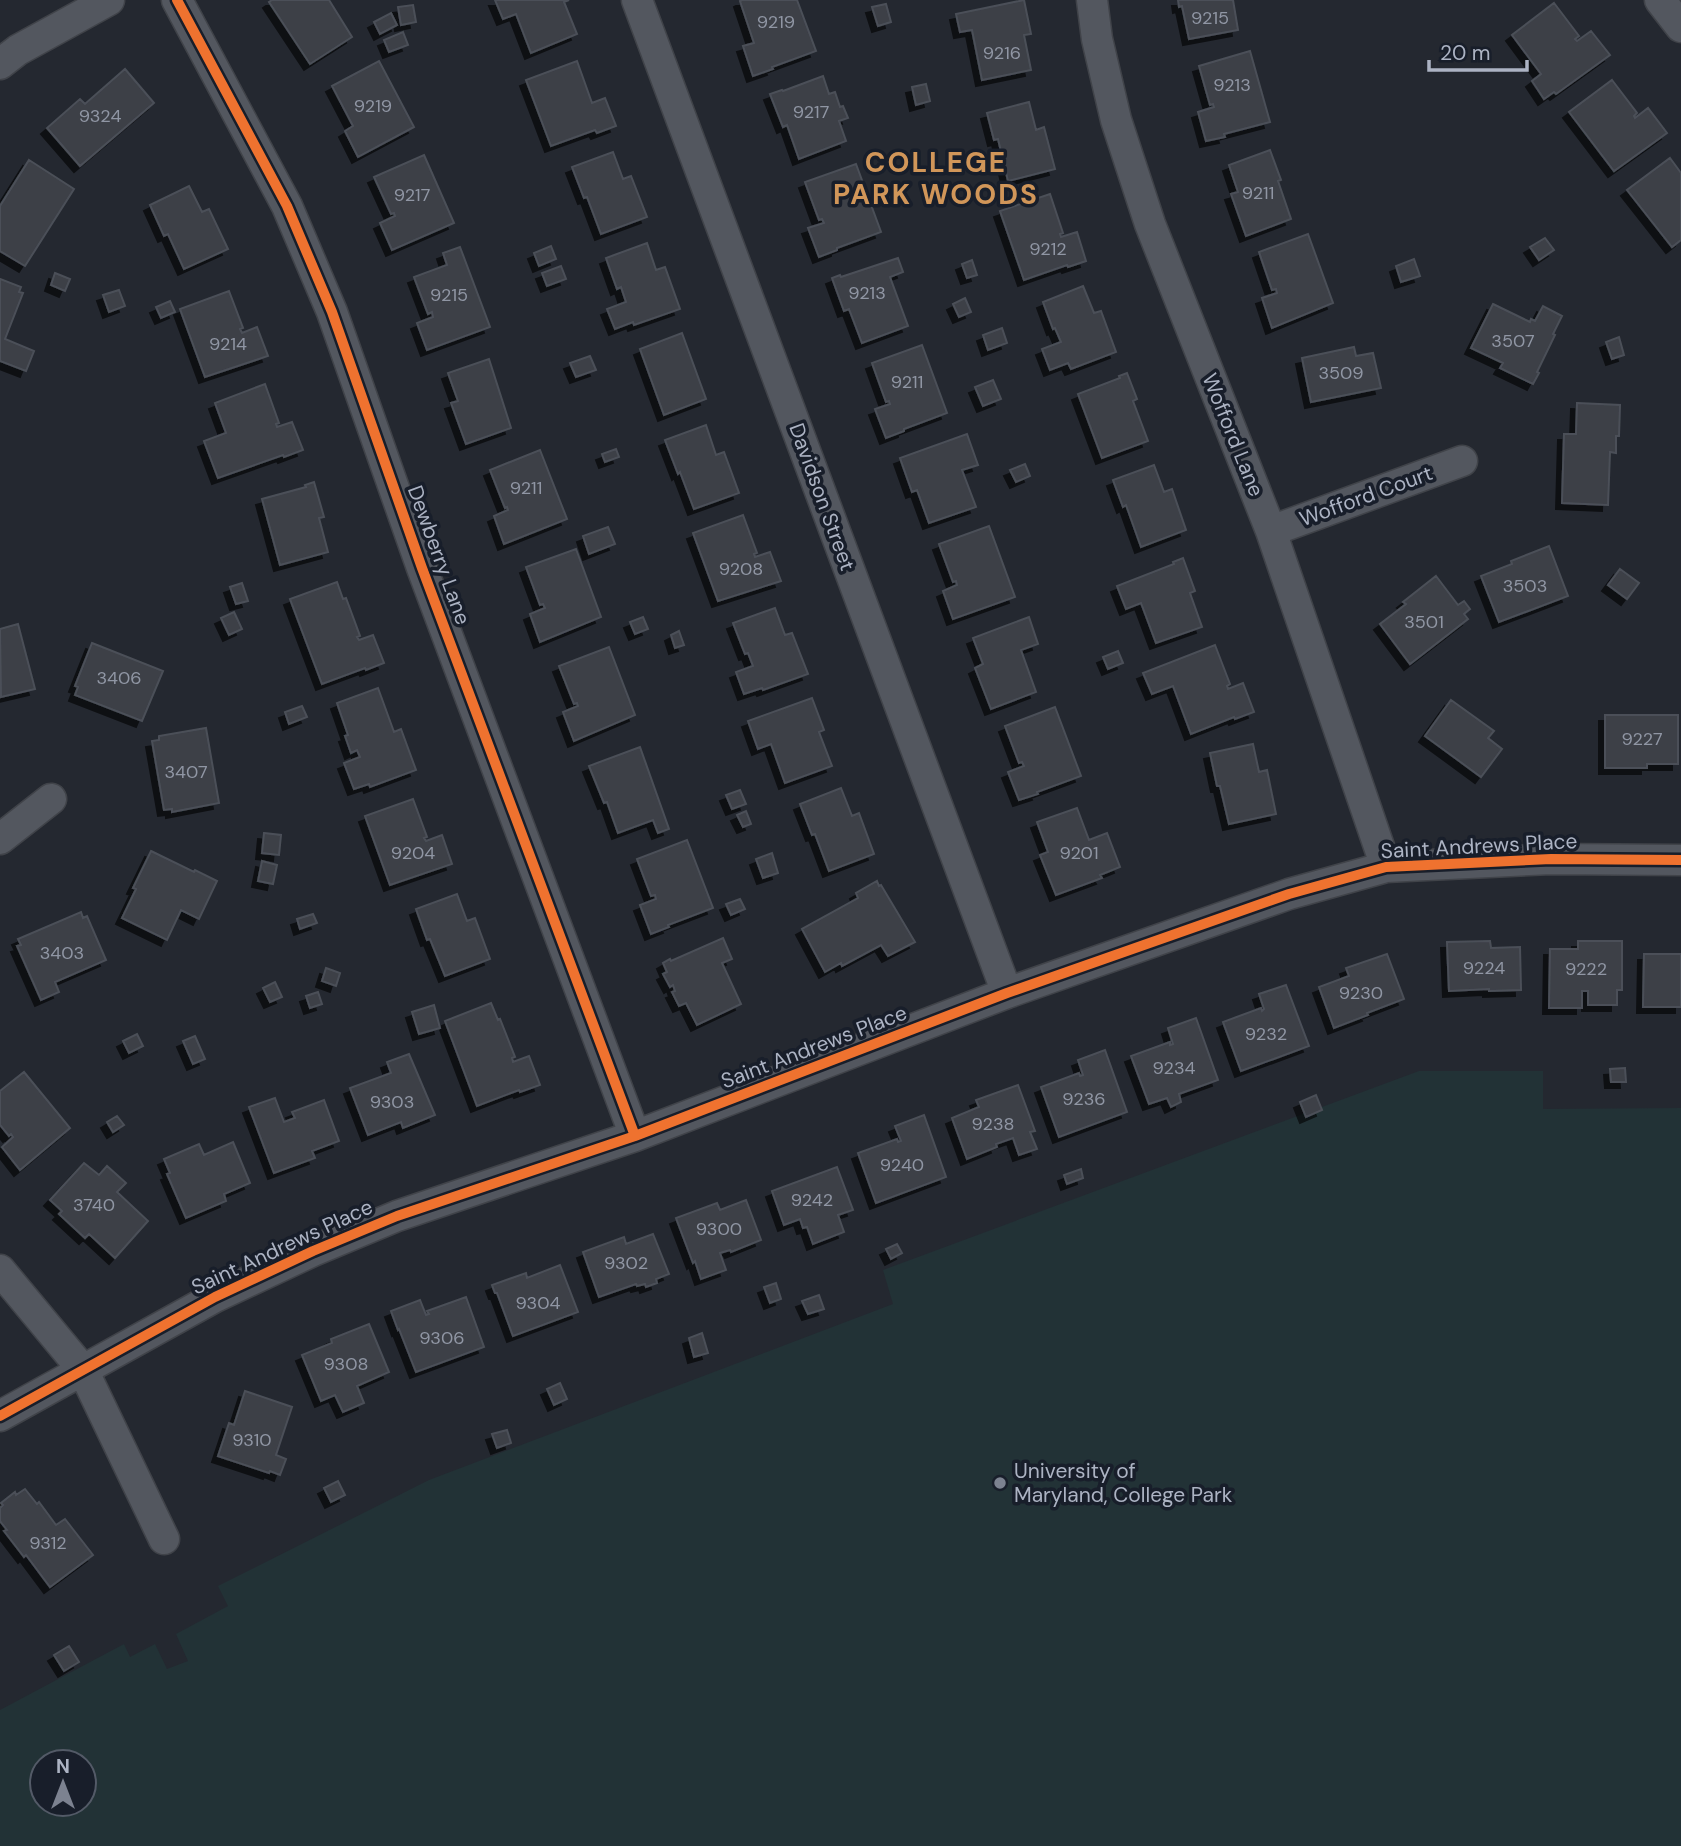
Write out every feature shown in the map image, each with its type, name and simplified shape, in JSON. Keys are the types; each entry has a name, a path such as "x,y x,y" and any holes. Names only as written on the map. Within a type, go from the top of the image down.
{"street":[{"path":"0,64 28,44 109,0"},
{"name":"Dewberry Lane","path":"177,0 287,206 332,312 422,568 635,1136"},
{"name":"Davidson Street","path":"637,0 1007,993"},
{"name":"Wofford Lane","path":"1092,0 1097,39 1115,120 1146,211 1271,531 1386,867"},
{"path":"1660,0 1681,27"},
{"name":"Wofford Court","path":"1271,531 1462,461"},
{"path":"0,839 51,799"},
{"name":"Saint Andrews Place","path":"0,1416 215,1297 313,1251 409,1212 635,1136 1007,993 1289,894 1386,867 1551,859 1681,860"},
{"path":"0,1270 83,1370 164,1539"}],"shaded area":[{"name":"University of Maryland, College Park","path":"1419,1071 1543,1071 1543,1109 1681,1108 1681,1846 0,1846 0,1710 124,1644 130,1657 155,1644 167,1669 188,1661 176,1634 228,1606 218,1586 429,1480 893,1304 883,1270"}],"building":[{"path":"329,0 352,37 310,64 269,2"},
{"path":"495,0 569,0 564,2 577,34 531,53 516,14 503,19"},
{"path":"797,0 816,51 753,76 743,46 754,43 740,1"},
{"path":"1024,0 1031,34 1024,35 1031,70 982,80 972,30 960,32 956,14"},
{"path":"1178,0 1233,0 1238,30 1189,39 1182,6 1179,7"},
{"path":"1554,3 1579,36 1575,39 1577,41 1591,31 1610,55 1556,94 1554,92 1544,99 1532,81 1541,74 1512,35"},
{"path":"886,4 891,22 878,26 872,7"},
{"path":"413,5 416,22 401,25 398,7"},
{"path":"391,13 397,25 380,34 374,22"},
{"path":"403,32 408,45 389,52 384,40"},
{"path":"1250,51 1270,122 1206,141 1198,112 1214,107 1213,104 1210,105 1199,66"},
{"path":"379,61 414,127 358,157 345,131 353,126 332,86"},
{"path":"577,61 592,103 605,98 616,126 597,133 595,130 551,146 526,80"},
{"path":"125,69 154,103 80,166 47,128 80,99 85,104"},
{"path":"823,76 829,94 835,92 840,107 843,106 848,118 839,121 846,141 799,159 787,125 783,127 770,94"},
{"path":"1612,80 1637,113 1635,118 1648,108 1667,133 1614,171 1569,112"},
{"path":"926,84 930,101 916,105 912,87"},
{"path":"1029,102 1036,130 1044,127 1055,169 1008,181 998,139 994,140 987,113"},
{"path":"1270,150 1291,219 1246,236 1231,194 1238,192 1229,165"},
{"path":"613,152 623,179 631,176 647,217 601,234 572,167"},
{"path":"424,155 454,223 392,250 380,223 395,216 394,213 391,214 374,177"},
{"path":"1670,158 1681,173 1681,240 1672,247 1627,190"},
{"path":"29,160 74,189 25,266 0,251 0,206"},
{"path":"856,164 881,232 819,257 808,228 824,223 822,219 819,220 805,182"},
{"path":"189,186 202,212 209,209 228,249 184,269 168,234 164,236 150,205"},
{"path":"1050,194 1063,233 1060,234 1061,237 1077,232 1086,261 1024,280 1000,211"},
{"path":"1308,234 1333,303 1272,328 1262,298 1277,293 1276,289 1272,290 1259,252"},
{"path":"1545,238 1554,250 1539,260 1530,247"},
{"path":"647,243 656,270 665,267 680,309 615,329 607,309 626,302 621,287 617,289 606,258"},
{"path":"551,246 556,259 539,266 534,253"},
{"path":"460,247 490,327 427,350 417,323 433,317 432,312 428,314 414,277 447,265 443,253"},
{"path":"898,258 903,272 890,277 908,326 862,343 849,309 844,311 832,278"},
{"path":"1414,259 1420,276 1401,282 1396,266"},
{"path":"972,260 977,275 967,278 962,264"},
{"path":"561,266 566,279 547,286 542,273"},
{"path":"55,273 70,279 65,291 51,285"},
{"path":"0,279 21,287 19,292 23,293 5,339 34,351 26,371 0,361"},
{"path":"1083,286 1094,313 1101,311 1116,352 1071,369 1068,363 1050,370 1042,349 1061,342 1043,302"},
{"path":"119,290 125,306 109,312 103,295"},
{"path":"229,291 243,328 240,329 242,333 257,327 268,356 205,377 180,309"},
{"path":"965,298 971,312 959,317 953,304"},
{"path":"170,301 175,312 161,318 156,307"},
{"path":"1493,304 1530,322 1531,319 1535,321 1543,306 1562,316 1533,384 1500,368 1503,363 1471,348"},
{"path":"1002,328 1007,343 988,350 983,335"},
{"path":"682,333 706,399 664,415 640,349"},
{"path":"1619,337 1624,355 1612,359 1606,342"},
{"path":"922,345 947,413 886,438 875,409 890,404 889,401 886,402 872,363"},
{"path":"1354,347 1356,356 1373,353 1381,388 1311,402 1302,358"},
{"path":"590,356 596,370 576,377 570,363"},
{"path":"489,359 511,428 466,444 451,403 458,401 448,373"},
{"path":"1127,373 1137,399 1133,401 1148,441 1102,458 1078,394"},
{"path":"993,380 1001,399 983,406 975,387"},
{"path":"265,384 279,423 276,424 277,427 292,422 303,450 218,478 204,441 226,433 215,403"},
{"path":"1577,403 1620,405 1616,453 1610,452 1608,505 1562,503 1564,434 1576,434"},
{"path":"706,425 716,455 724,452 739,493 694,509 665,440"},
{"path":"967,434 978,465 962,470 976,507 929,523 917,490 912,492 900,458"},
{"path":"616,449 619,457 605,462 602,454"},
{"path":"540,450 567,519 504,544 494,516 508,510 490,470"},
{"path":"1025,464 1030,476 1016,482 1010,470"},
{"path":"1154,465 1164,492 1172,489 1186,530 1141,547 1126,505 1123,507 1113,480"},
{"path":"314,482 324,517 319,518 328,552 280,565 262,499 306,487 305,485"},
{"path":"743,515 757,553 754,554 755,557 770,552 781,581 718,601 693,533"},
{"path":"989,526 1015,597 953,619 943,591 957,585 956,581 953,582 939,544"},
{"path":"608,527 615,544 589,554 583,536"},
{"path":"1549,546 1568,596 1499,622 1481,576"},
{"path":"576,549 601,617 540,642 530,614 545,608 543,604 540,605 526,567"},
{"path":"1183,558 1195,591 1190,593 1202,627 1156,643 1141,603 1126,609 1117,586"},
{"path":"1620,569 1639,583 1627,599 1608,585"},
{"path":"1436,576 1458,605 1464,601 1470,609 1464,614 1468,619 1410,664 1380,624"},
{"path":"337,582 360,636 357,637 359,640 373,635 384,663 322,684 290,599"},
{"path":"242,583 248,601 236,604 230,587"},
{"path":"775,608 785,635 792,633 808,674 744,694 736,672 753,666 748,653 745,654 733,623"},
{"path":"234,612 242,629 229,635 221,618"},
{"path":"643,617 648,629 635,634 630,622"},
{"path":"1029,617 1038,644 1021,650 1036,692 991,709 975,668 983,664 973,638"},
{"path":"18,624 35,689 1,697 0,629"},
{"path":"679,631 684,645 675,648 671,635"},
{"path":"92,643 163,671 142,721 75,695 78,687 75,686"},
{"path":"1215,645 1230,684 1228,689 1243,683 1254,712 1191,734 1173,686 1152,694 1143,673"},
{"path":"609,647 635,715 574,741 563,712 578,706 577,703 574,704 559,666"},
{"path":"1118,651 1123,663 1108,669 1103,657"},
{"path":"378,688 394,732 401,729 416,770 370,787 369,784 354,789 344,763 360,757 357,750 351,753 337,703"},
{"path":"812,698 824,730 819,732 832,766 785,783 771,744 758,749 748,721"},
{"path":"1451,700 1494,731 1488,738 1502,749 1481,777 1425,736"},
{"path":"302,706 307,717 289,724 285,712"},
{"path":"1055,707 1081,776 1019,800 1008,772 1024,766 1022,762 1019,763 1005,726"},
{"path":"1605,715 1678,715 1678,764 1647,764 1647,768 1605,768"},
{"path":"206,728 219,803 172,812 172,809 164,810 152,741 159,740 159,736"},
{"path":"1253,744 1259,772 1267,770 1276,814 1229,824 1210,753"},
{"path":"640,747 669,829 658,833 653,820 618,833 607,802 604,803 589,766"},
{"path":"841,788 852,816 859,813 874,854 829,871 800,804"},
{"path":"740,790 746,804 732,809 726,795"},
{"path":"413,799 427,837 424,838 426,841 442,835 452,864 390,885 365,816"},
{"path":"1077,808 1089,840 1107,833 1120,867 1100,875 1102,878 1056,895 1040,855 1048,852 1037,822"},
{"path":"746,811 751,824 743,827 737,815"},
{"path":"264,833 281,835 279,855 262,853"},
{"path":"687,840 713,908 651,934 640,905 656,899 655,895 651,896 637,859"},
{"path":"151,851 217,881 199,919 181,910 167,940 122,918"},
{"path":"772,853 778,873 763,878 756,859"},
{"path":"262,861 277,865 273,884 258,881"},
{"path":"877,881 915,942 888,956 881,945 825,972 802,929 858,898 856,893"},
{"path":"457,894 467,921 475,918 490,959 445,976 430,939 427,940 416,909"},
{"path":"740,899 745,909 731,915 726,904"},
{"path":"81,912 83,918 87,916 106,960 55,982 59,992 41,1000 17,946 21,945 18,939"},
{"path":"313,914 317,923 300,929 297,919"},
{"path":"723,938 732,959 722,963 741,1004 697,1025 686,1003 679,1006 672,992 675,991 673,985 670,987 663,974 667,972 663,963"},
{"path":"1490,941 1491,948 1520,947 1521,990 1449,991 1447,942"},
{"path":"1578,941 1622,941 1622,990 1617,990 1617,1005 1588,1005 1588,991 1582,991 1582,1008 1549,1008 1550,949 1578,949"},
{"path":"1387,954 1404,999 1334,1028 1319,987 1349,976 1346,968"},
{"path":"1644,954 1681,954 1681,1007 1643,1007"},
{"path":"326,968 340,973 336,986 322,981"},
{"path":"275,982 282,997 270,1002 263,988"},
{"path":"1286,985 1309,1046 1241,1071 1223,1022 1261,1008 1262,1011 1264,1009 1259,994"},
{"path":"318,992 322,1004 310,1008 306,996"},
{"path":"491,1003 515,1057 512,1058 513,1062 529,1056 540,1085 477,1106 445,1021"},
{"path":"434,1005 440,1028 419,1034 412,1012"},
{"path":"1196,1018 1218,1080 1179,1094 1181,1102 1171,1107 1167,1098 1149,1104 1131,1056 1170,1042 1170,1045 1173,1044 1168,1028"},
{"path":"137,1034 143,1046 129,1053 123,1041"},
{"path":"195,1036 205,1059 193,1064 183,1041"},
{"path":"1105,1050 1127,1112 1059,1137 1041,1087 1079,1073 1080,1076 1083,1075 1078,1060"},
{"path":"409,1054 435,1115 403,1128 401,1122 368,1135 350,1088 391,1073 387,1062"},
{"path":"1625,1068 1626,1082 1611,1082 1610,1069"},
{"path":"24,1072 70,1128 20,1170 2,1147 13,1137 0,1125 0,1091"},
{"path":"1018,1085 1035,1131 1030,1132 1037,1149 1019,1155 1013,1138 967,1159 952,1118 979,1107 976,1100"},
{"path":"1316,1095 1322,1110 1306,1117 1300,1102"},
{"path":"275,1098 284,1122 295,1118 292,1112 324,1100 339,1141 312,1151 315,1158 274,1173 249,1107"},
{"path":"924,1115 946,1177 876,1203 858,1153 897,1139 898,1142 901,1141 895,1126"},
{"path":"117,1116 124,1125 113,1132 107,1122"},
{"path":"233,1142 250,1183 224,1194 226,1201 186,1218 167,1174 170,1173 164,1159 199,1144 204,1155"},
{"path":"84,1163 99,1175 107,1166 126,1183 117,1192 148,1221 115,1258 89,1234 85,1238 59,1214 62,1211 50,1200"},
{"path":"837,1167 853,1210 838,1215 844,1232 813,1244 807,1227 803,1228 800,1219 784,1225 772,1191"},
{"path":"1081,1169 1083,1178 1067,1184 1064,1175"},
{"path":"746,1200 761,1240 731,1252 720,1253 726,1270 701,1279 676,1218 717,1203 720,1210"},
{"path":"653,1234 669,1274 646,1287 645,1284 636,1284 599,1297 583,1252 624,1237 626,1244"},
{"path":"897,1244 902,1253 891,1259 886,1249"},
{"path":"560,1265 578,1312 513,1336 492,1285 526,1273 527,1278"},
{"path":"776,1283 781,1299 770,1303 764,1287"},
{"path":"819,1295 824,1309 808,1314 802,1301"},
{"path":"466,1297 484,1347 416,1372 391,1311 420,1300 426,1315 429,1314 427,1311"},
{"path":"369,1324 389,1372 357,1386 364,1403 343,1412 335,1395 321,1401 302,1355 332,1343 331,1339"},
{"path":"702,1333 708,1353 694,1357 689,1338"},
{"path":"560,1383 567,1399 554,1405 547,1389"},
{"path":"245,1391 292,1407 276,1455 286,1459 280,1475 218,1456 229,1423 234,1425"},
{"path":"507,1430 511,1443 497,1448 492,1434"},
{"path":"338,1481 345,1495 331,1502 324,1488"},
{"path":"25,1489 37,1504 39,1502 56,1525 65,1519 93,1555 50,1587 4,1531 7,1530 0,1521 0,1508 3,1505 1,1503 15,1492 16,1495"},
{"path":"69,1646 79,1662 64,1671 54,1655"}],"cycle path":[{"path":"177,0 287,206 332,312 422,568 635,1136"},
{"path":"0,1416 215,1297 313,1251 397,1216 635,1136 1007,993 1289,894 1386,867 1551,859 1681,860"}],"place":[{"name":"University of Maryland, College Park","path":"1000,1483"}],"district":[{"name":"COLLEGE PARK WOODS","path":"936,178"}]}
